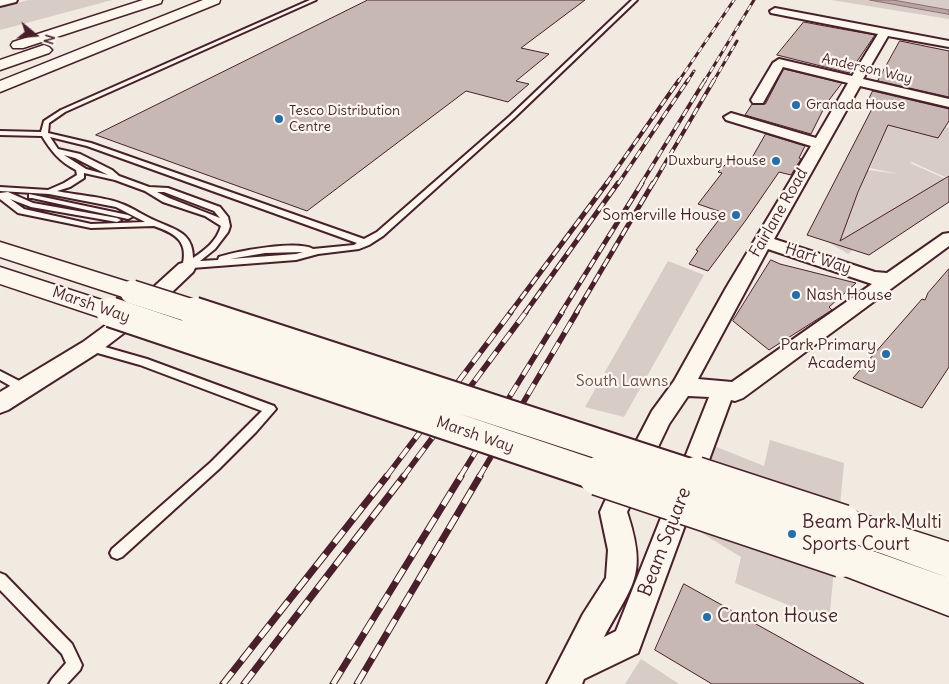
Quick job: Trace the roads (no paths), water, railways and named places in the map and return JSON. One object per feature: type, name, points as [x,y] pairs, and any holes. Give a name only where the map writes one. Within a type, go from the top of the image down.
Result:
[{"type":"main road","points":[[7,35],[131,0]]},
{"type":"main road","points":[[0,51],[156,0]]},
{"type":"main road","points":[[0,65],[187,0]]},
{"type":"main road","points":[[0,87],[214,0]]},
{"type":"main road","name":"Marsh Way","points":[[0,249],[132,292],[843,541],[949,597]]},
{"type":"main road","name":"Marsh Way","points":[[0,275],[108,311],[843,541],[949,560]]},
{"type":"street","points":[[0,4],[12,0]]},
{"type":"street","points":[[775,10],[949,44]]},
{"type":"street","name":"Fairlane Road","points":[[570,676],[592,629],[618,585],[624,559],[622,541],[613,512],[660,418],[679,392],[762,241],[885,31]]},
{"type":"street","name":"Anderson Way","points":[[758,100],[779,63],[949,103]]},
{"type":"street","points":[[732,117],[820,144]]},
{"type":"street","points":[[679,392],[725,389],[735,392],[949,238]]},
{"type":"street","name":"Hart Way","points":[[762,241],[873,278],[892,280]]},
{"type":"street","points":[[0,404],[91,346],[143,308],[188,266]]},
{"type":"street","name":"Beam Square","points":[[570,676],[627,642],[717,404],[725,389]]},
{"type":"lane","points":[[188,266],[218,241],[224,233],[226,226],[209,215],[156,196],[148,189],[116,178],[94,176],[66,162],[55,151],[44,134],[46,122],[63,111],[314,0]]},
{"type":"lane","points":[[188,266],[214,262],[296,257],[318,250],[356,247],[366,243],[380,234],[512,117],[635,0]]},
{"type":"lane","points":[[0,132],[44,134],[89,144],[366,243]]},
{"type":"lane","points":[[55,151],[77,156],[109,172],[116,178]]},
{"type":"lane","points":[[49,192],[75,180],[82,174],[80,169]]},
{"type":"lane","points":[[0,192],[49,192],[118,205],[173,231],[183,238],[190,249],[188,266]]},
{"type":"lane","points":[[0,192],[21,211],[91,226],[156,224]]},
{"type":"lane","points":[[0,192],[110,212],[156,224]]},
{"type":"lane","points":[[91,346],[143,362],[270,409],[252,430],[222,459],[117,553]]},
{"type":"lane","points":[[0,375],[25,389]]},
{"type":"lane","points":[[0,580],[67,649],[75,665],[57,684]]},
{"type":"railway","points":[[678,82],[734,0]]},
{"type":"railway","points":[[704,82],[754,0]]},
{"type":"railway","points":[[713,82],[737,41]]},
{"type":"railway","points":[[687,82],[694,71]]},
{"type":"railway","points":[[606,184],[679,80]]},
{"type":"railway","points":[[618,184],[688,80]]},
{"type":"railway","points":[[641,184],[705,80]]},
{"type":"railway","points":[[653,184],[714,80]]},
{"type":"railway","points":[[510,313],[607,183]]},
{"type":"railway","points":[[525,313],[618,183]]},
{"type":"railway","points":[[561,313],[642,183]]},
{"type":"railway","points":[[576,313],[653,183]]},
{"type":"railway","points":[[386,477],[511,312]]},
{"type":"railway","points":[[403,477],[526,312]]},
{"type":"railway","points":[[460,477],[562,312]]},
{"type":"railway","points":[[479,477],[577,312]]},
{"type":"railway","points":[[223,684],[387,476]]},
{"type":"railway","points":[[244,684],[404,476]]},
{"type":"railway","points":[[333,684],[461,476]]},
{"type":"railway","points":[[357,684],[480,476]]},
{"type":"place","name":"Granada House","points":[[796,105]]},
{"type":"place","name":"Tesco Distribution Centre","points":[[279,119]]},
{"type":"place","name":"Duxbury House","points":[[776,161]]},
{"type":"place","name":"Somerville House","points":[[736,215]]},
{"type":"place","name":"Nash House","points":[[796,295]]},
{"type":"place","name":"Park Primary Academy","points":[[886,354]]},
{"type":"place","name":"Beam Park Multi Sports Court","points":[[792,534]]},
{"type":"place","name":"Canton House","points":[[707,617]]},
{"type":"park label","name":"South Lawns","points":[[622,381]]}]
